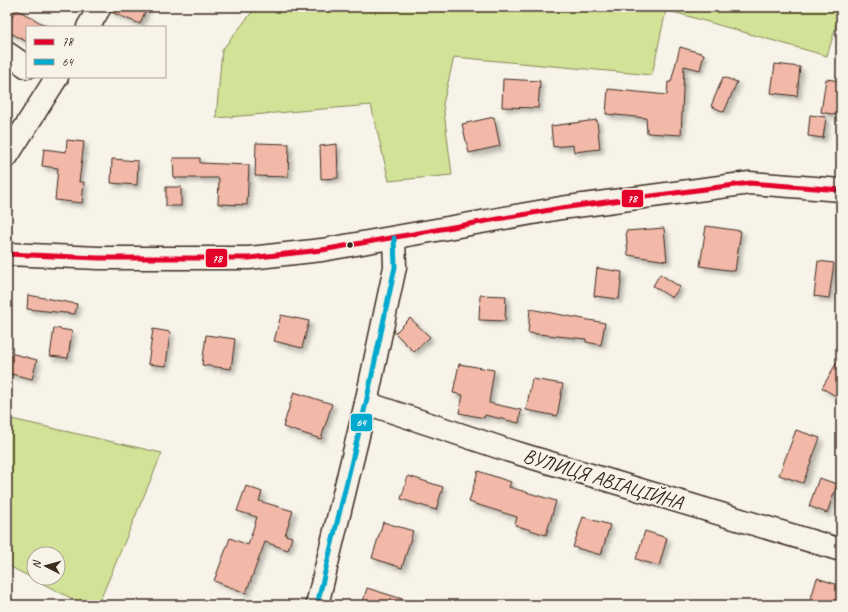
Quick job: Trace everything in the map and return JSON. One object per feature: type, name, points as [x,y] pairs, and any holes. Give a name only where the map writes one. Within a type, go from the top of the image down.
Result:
[{"type":"street","points":[[89,26],[100,7]]},
{"type":"street","points":[[7,53],[26,66]]},
{"type":"street","points":[[7,156],[48,81]]},
{"type":"street","points":[[7,254],[99,258],[249,258],[322,250],[560,208],[750,183],[841,190]]},
{"type":"street","points":[[317,605],[366,403],[395,267],[394,238]]},
{"type":"street","name":"ВУЛИЦЯ АВІАЦІЙНА","points":[[366,403],[507,450],[841,550]]},
{"type":"green space","points":[[256,7],[841,7],[841,10],[827,56],[666,10],[652,75],[454,57],[443,104],[452,175],[389,181],[371,105],[216,118],[222,50]]},
{"type":"green space","points":[[7,418],[162,453],[98,605],[84,605],[47,586],[66,586],[66,546],[26,546],[26,575],[7,565]]},
{"type":"building","points":[[112,7],[147,7],[140,24],[111,12]]},
{"type":"building","points":[[16,9],[46,26],[26,26],[26,41],[7,31],[7,26]]},
{"type":"building","points":[[680,47],[704,54],[700,70],[684,66],[681,135],[647,133],[646,118],[606,114],[608,89],[667,95],[668,82],[671,82]]},
{"type":"building","points":[[775,64],[800,67],[797,96],[771,93]]},
{"type":"building","points":[[723,77],[737,82],[724,112],[711,106]]},
{"type":"building","points":[[503,79],[540,81],[538,108],[502,107]]},
{"type":"building","points":[[826,79],[841,81],[841,105],[839,105],[837,115],[821,112]]},
{"type":"building","points":[[810,115],[826,117],[823,138],[808,136]]},
{"type":"building","points":[[494,117],[500,146],[469,153],[462,124]]},
{"type":"building","points":[[597,120],[600,149],[574,152],[573,145],[553,147],[551,126]]},
{"type":"building","points":[[67,140],[84,142],[79,182],[84,182],[82,203],[55,200],[58,168],[42,166],[44,149],[66,152]]},
{"type":"building","points":[[256,143],[289,144],[288,177],[255,176]]},
{"type":"building","points":[[337,144],[338,178],[321,179],[320,146]]},
{"type":"building","points":[[173,158],[200,158],[200,163],[249,165],[247,205],[218,204],[219,178],[174,178]]},
{"type":"building","points":[[112,159],[138,161],[137,185],[111,183]]},
{"type":"building","points":[[166,187],[181,187],[181,206],[166,206]]},
{"type":"building","points":[[706,226],[741,231],[735,271],[700,266]]},
{"type":"building","points":[[664,228],[667,261],[628,255],[626,231]]},
{"type":"building","points":[[818,261],[834,263],[829,298],[814,296]]},
{"type":"building","points":[[597,268],[622,272],[619,299],[594,296]]},
{"type":"building","points":[[660,274],[680,287],[672,298],[653,286]]},
{"type":"building","points":[[28,295],[77,304],[75,314],[27,309]]},
{"type":"building","points":[[480,295],[506,296],[505,321],[479,320]]},
{"type":"building","points":[[530,309],[605,323],[601,345],[586,342],[586,339],[528,333]]},
{"type":"building","points":[[281,315],[309,321],[302,348],[274,341]]},
{"type":"building","points":[[410,318],[430,337],[414,352],[395,333]]},
{"type":"building","points":[[54,328],[72,331],[68,358],[50,356]]},
{"type":"building","points":[[153,329],[170,332],[166,366],[148,364]]},
{"type":"building","points":[[206,335],[235,339],[231,369],[202,365]]},
{"type":"building","points":[[10,353],[37,360],[32,379],[7,373]]},
{"type":"building","points":[[841,355],[841,399],[822,388]]},
{"type":"building","points":[[459,364],[494,370],[489,403],[521,410],[519,423],[485,415],[484,418],[459,413],[463,395],[453,393]]},
{"type":"building","points":[[532,379],[563,384],[557,416],[526,410]]},
{"type":"building","points":[[294,392],[332,404],[321,439],[283,427]]},
{"type":"building","points":[[796,430],[820,438],[803,483],[779,475]]},
{"type":"building","points":[[478,471],[511,482],[509,487],[556,501],[546,535],[515,525],[517,517],[469,502]]},
{"type":"building","points":[[408,476],[443,487],[436,510],[401,499]]},
{"type":"building","points":[[819,478],[837,484],[827,513],[809,506]]},
{"type":"building","points":[[246,486],[262,492],[259,501],[293,511],[285,535],[292,537],[288,550],[265,542],[246,593],[214,581],[230,538],[248,545],[257,517],[237,511]]},
{"type":"building","points":[[583,517],[610,525],[601,555],[573,547]]},
{"type":"building","points":[[383,522],[413,531],[402,568],[372,558]]},
{"type":"building","points":[[645,531],[667,538],[659,566],[636,559]]},
{"type":"building","points":[[817,578],[841,586],[841,605],[809,605]]},
{"type":"building","points":[[367,588],[412,602],[411,605],[362,605]]},
{"type":"transit line","name":"78","points":[[7,254],[99,258],[249,258],[322,250],[561,208],[750,183],[841,190]]},
{"type":"transit line","name":"64","points":[[317,605],[366,403],[395,267],[394,238]]}]
